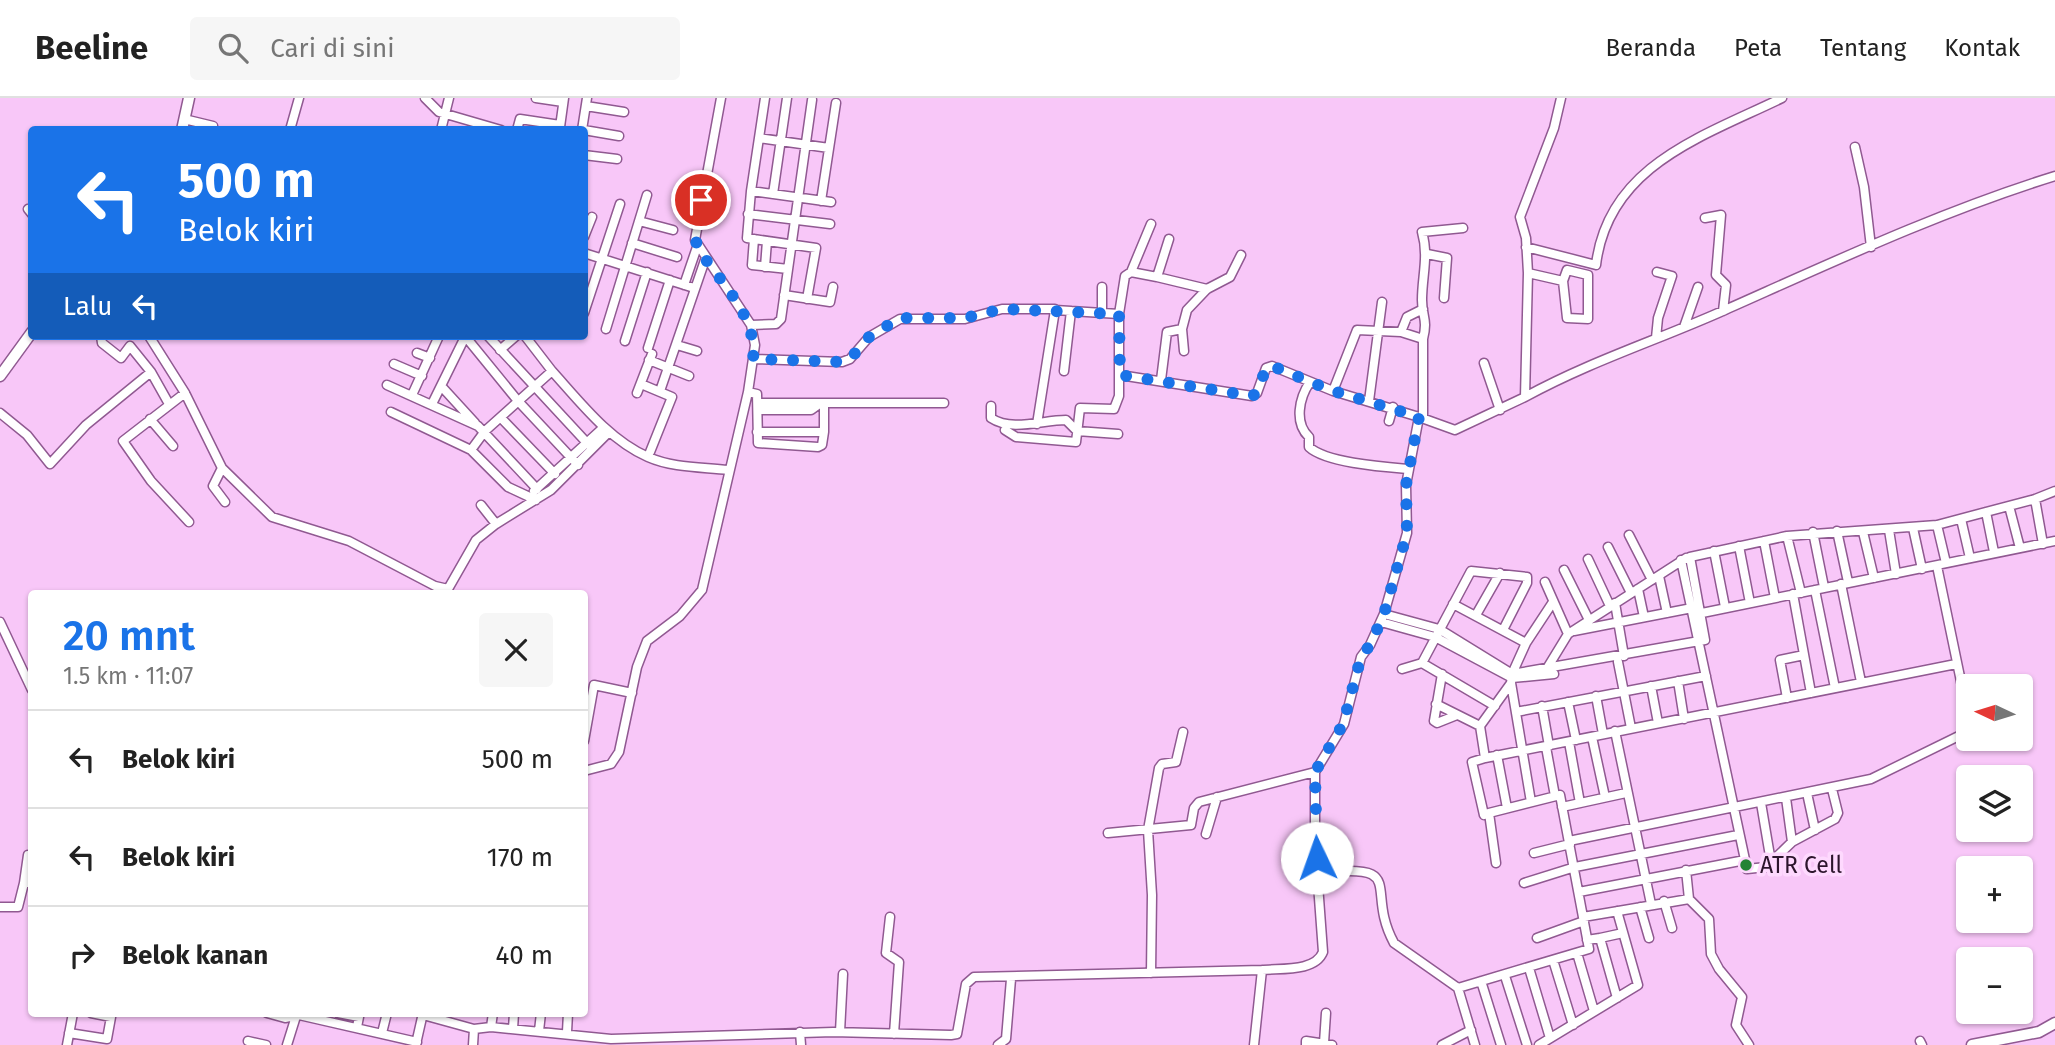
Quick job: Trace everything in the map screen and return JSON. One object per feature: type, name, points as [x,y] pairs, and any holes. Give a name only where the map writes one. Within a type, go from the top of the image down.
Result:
[{"type":"street","points":[[189,98],[183,124],[213,126]]},
{"type":"street","points":[[291,126],[299,98]]},
{"type":"street","points":[[425,98],[434,109],[488,126]]},
{"type":"street","points":[[442,126],[449,98]]},
{"type":"street","points":[[536,98],[564,100],[559,126]]},
{"type":"street","points":[[684,285],[697,247],[696,226],[721,98]]},
{"type":"street","points":[[765,98],[746,236],[816,248],[807,299]]},
{"type":"street","points":[[773,194],[786,98]]},
{"type":"street","points":[[1525,397],[1528,272],[1520,217],[1554,128],[1561,98]]},
{"type":"street","points":[[1526,247],[1596,265],[1606,222],[1648,169],[1677,148],[1782,98]]},
{"type":"street","points":[[751,326],[780,322],[813,100]]},
{"type":"street","points":[[584,126],[586,102],[624,112]]},
{"type":"street","points":[[821,201],[836,103]]},
{"type":"street","points":[[518,126],[520,119],[554,126]]},
{"type":"street","points":[[588,131],[619,136]]},
{"type":"street","points":[[759,138],[829,148]]},
{"type":"street","points":[[1855,147],[1864,187],[1871,247]]},
{"type":"street","points":[[588,155],[617,159]]},
{"type":"street","points":[[1120,375],[1252,396],[1257,393],[1269,366],[1333,391],[1393,407],[1455,430],[1500,410],[1576,369],[1723,311],[1955,211],[2055,176]]},
{"type":"street","points":[[751,191],[831,202]]},
{"type":"street","points":[[606,329],[647,195]]},
{"type":"street","points":[[588,301],[620,204]]},
{"type":"street","points":[[748,214],[830,224]]},
{"type":"street","points":[[1705,218],[1721,215],[1723,223],[1716,275],[1726,285],[1723,311]]},
{"type":"street","points":[[588,227],[592,217]]},
{"type":"street","points":[[639,220],[673,230]]},
{"type":"street","points":[[1005,430],[1016,437],[1076,442],[1080,408],[1110,411],[1117,405],[1121,284],[1131,272],[1150,224]]},
{"type":"street","points":[[956,1045],[969,981],[974,977],[1011,979],[1262,970],[1308,966],[1321,957],[1315,772],[1343,724],[1361,657],[1383,618],[1407,533],[1409,516],[1405,500],[1421,417],[1423,339],[1427,321],[1423,309],[1427,254],[1422,232],[1463,228]]},
{"type":"street","points":[[754,239],[752,265],[788,269]]},
{"type":"street","points":[[1157,277],[1169,240]]},
{"type":"street","points":[[765,267],[767,241]]},
{"type":"street","points":[[632,243],[677,257]]},
{"type":"street","points":[[588,770],[611,764],[620,752],[632,692],[647,641],[680,616],[702,590],[748,392],[755,345],[751,326],[697,247]]},
{"type":"street","points":[[588,254],[694,288]]},
{"type":"street","points":[[1427,254],[1447,258],[1444,298]]},
{"type":"street","points":[[1184,351],[1182,329],[1186,310],[1207,289],[1230,277],[1241,255]]},
{"type":"street","points":[[660,391],[705,260]]},
{"type":"street","points":[[1567,270],[1588,275],[1588,318],[1567,318],[1563,281],[1567,270]]},
{"type":"street","points":[[625,341],[647,272]]},
{"type":"street","points":[[1131,272],[1207,289]]},
{"type":"street","points":[[1528,272],[1563,281]]},
{"type":"street","points":[[1656,338],[1658,320],[1672,276],[1657,272]]},
{"type":"street","points":[[637,393],[670,280]]},
{"type":"street","points":[[784,295],[830,302],[833,287]]},
{"type":"street","points":[[1102,287],[1102,312]]},
{"type":"street","points":[[1684,327],[1698,287]]},
{"type":"street","points":[[1369,401],[1382,302]]},
{"type":"street","points":[[753,359],[842,362],[850,359],[869,337],[900,318],[965,318],[1002,309],[1055,309],[1119,314]]},
{"type":"street","points":[[1037,424],[1055,309]]},
{"type":"street","points":[[1401,332],[1407,317],[1423,309]]},
{"type":"street","points":[[1065,371],[1071,311]]},
{"type":"street","points":[[1161,380],[1167,332],[1182,329]]},
{"type":"street","points":[[1333,391],[1357,330],[1401,332],[1423,339]]},
{"type":"street","points":[[0,376],[28,338]]},
{"type":"street","points":[[100,340],[121,358],[130,346],[151,372],[169,404]]},
{"type":"street","points":[[152,340],[185,393],[222,468],[275,519],[300,523],[349,541],[435,586],[448,589],[476,540],[532,498],[607,430]]},
{"type":"street","points":[[412,395],[437,340]]},
{"type":"street","points":[[432,404],[464,340]]},
{"type":"street","points":[[467,340],[518,401],[575,461]]},
{"type":"street","points":[[491,340],[588,444]]},
{"type":"street","points":[[500,350],[511,340]]},
{"type":"street","points":[[528,340],[552,371],[607,430],[647,457],[728,470]]},
{"type":"street","points":[[677,345],[697,351]]},
{"type":"street","points":[[416,353],[429,358]]},
{"type":"street","points":[[650,354],[669,368],[689,376]]},
{"type":"street","points":[[1484,363],[1500,410]]},
{"type":"street","points":[[394,364],[422,376]]},
{"type":"street","points":[[471,450],[481,429],[500,418],[552,371]]},
{"type":"street","points":[[0,413],[27,435],[50,464],[86,425],[151,372]]},
{"type":"street","points":[[1310,382],[1302,393],[1300,406],[1303,430],[1310,437],[1308,447],[1312,451],[1330,457],[1409,469]]},
{"type":"street","points":[[641,384],[672,398],[650,452]]},
{"type":"street","points":[[387,385],[481,429]]},
{"type":"street","points":[[442,387],[537,489]]},
{"type":"street","points":[[748,392],[755,392],[759,407],[758,443],[764,446],[822,445],[824,432],[821,405]]},
{"type":"street","points":[[185,393],[123,441],[151,481],[189,522]]},
{"type":"street","points":[[759,407],[944,403]]},
{"type":"street","points":[[991,406],[992,420],[1037,424],[1066,421],[1077,431],[1118,434]]},
{"type":"street","points":[[1388,421],[1393,407]]},
{"type":"street","points":[[391,412],[471,450],[508,487],[532,498]]},
{"type":"street","points":[[500,418],[555,474]]},
{"type":"street","points":[[150,419],[173,446]]},
{"type":"street","points":[[532,498],[537,489],[575,461],[588,444],[607,430]]},
{"type":"street","points":[[757,432],[824,432]]},
{"type":"street","points":[[222,468],[212,484],[225,502]]},
{"type":"street","points":[[1546,670],[1571,632],[1686,559],[1813,532],[1889,530],[1937,525],[2035,499],[2055,491]]},
{"type":"street","points":[[2035,499],[2043,544]]},
{"type":"street","points":[[481,505],[496,524]]},
{"type":"street","points":[[2009,506],[2020,548]]},
{"type":"street","points":[[1986,512],[1994,552]]},
{"type":"street","points":[[1961,519],[1970,558]]},
{"type":"street","points":[[1937,525],[1958,674]]},
{"type":"street","points":[[1913,528],[1922,569]]},
{"type":"street","points":[[1889,530],[1896,574]]},
{"type":"street","points":[[1837,531],[1861,682]]},
{"type":"street","points":[[1863,531],[1874,578]]},
{"type":"street","points":[[1813,532],[1824,587]]},
{"type":"street","points":[[1629,535],[1655,578],[1667,613]]},
{"type":"street","points":[[1787,536],[1811,692]]},
{"type":"street","points":[[1764,541],[1775,598]]},
{"type":"street","points":[[1702,613],[2055,541]]},
{"type":"street","points":[[1739,546],[1750,603]]},
{"type":"street","points":[[1608,547],[1634,591],[1644,617]]},
{"type":"street","points":[[1714,551],[1726,607]]},
{"type":"street","points":[[1588,559],[1620,623],[1624,690],[1631,728]]},
{"type":"street","points":[[1383,618],[1437,633],[1512,678],[1533,678],[1699,644],[1706,638],[1702,613],[1686,559]]},
{"type":"street","points":[[1686,559],[1699,644],[1738,835],[1748,869],[1766,867],[1792,842],[1837,817],[1832,789]]},
{"type":"street","points":[[1564,570],[1588,620]]},
{"type":"street","points":[[1422,663],[1471,571],[1527,577],[1503,630]]},
{"type":"street","points":[[1476,615],[1500,573]]},
{"type":"street","points":[[1545,582],[1553,602],[1571,632]]},
{"type":"street","points":[[1815,590],[1835,688]]},
{"type":"street","points":[[1485,758],[1480,726],[1512,678],[1526,643],[1553,602]]},
{"type":"street","points":[[1453,604],[1526,643]]},
{"type":"street","points":[[1571,632],[1692,608]]},
{"type":"street","points":[[0,622],[28,682]]},
{"type":"street","points":[[1787,698],[1780,660],[1804,655]]},
{"type":"street","points":[[1512,678],[1621,659]]},
{"type":"street","points":[[1402,669],[1422,663],[1495,706]]},
{"type":"street","points":[[1458,988],[1589,949],[1560,795],[1484,814],[1472,762],[1956,664]]},
{"type":"street","points":[[1442,674],[1435,723],[1457,715]]},
{"type":"street","points":[[1516,712],[1706,676]]},
{"type":"street","points":[[1512,678],[1531,802]]},
{"type":"street","points":[[1678,681],[1684,719]]},
{"type":"street","points":[[588,685],[632,692]]},
{"type":"street","points":[[588,714],[594,685]]},
{"type":"street","points":[[1651,686],[1658,723]]},
{"type":"street","points":[[1596,696],[1603,734]]},
{"type":"street","points":[[1568,702],[1580,803]]},
{"type":"street","points":[[1436,704],[1480,726]]},
{"type":"street","points":[[1542,706],[1555,796]]},
{"type":"street","points":[[1615,731],[1651,904]]},
{"type":"street","points":[[1151,973],[1152,895],[1148,830],[1159,768],[1162,764],[1176,762],[1183,732]]},
{"type":"street","points":[[1592,737],[1605,797]]},
{"type":"street","points":[[1534,853],[1569,840],[1635,825],[1761,803],[1871,779],[1956,737]]},
{"type":"street","points":[[1497,755],[1507,808]]},
{"type":"street","points":[[1108,833],[1191,825],[1196,804],[1315,772]]},
{"type":"street","points":[[1562,807],[1626,793]]},
{"type":"street","points":[[1808,793],[1815,830]]},
{"type":"street","points":[[1206,834],[1217,797]]},
{"type":"street","points":[[1786,798],[1792,842]]},
{"type":"street","points":[[1761,803],[1771,862]]},
{"type":"street","points":[[1489,813],[1496,863]]},
{"type":"street","points":[[1524,883],[1574,867],[1738,835]]},
{"type":"street","points":[[0,906],[18,907],[28,883],[28,855]]},
{"type":"street","points":[[1579,892],[1745,860]]},
{"type":"street","points":[[1318,873],[1357,869],[1368,870],[1377,878],[1394,943],[1458,988],[1475,1045]]},
{"type":"street","points":[[1686,870],[1689,898],[1709,919],[1712,954],[1719,969],[1742,997],[1736,1026],[1749,1045]]},
{"type":"street","points":[[1537,938],[1583,919],[1689,898]]},
{"type":"street","points":[[1664,901],[1672,928]]},
{"type":"street","points":[[1640,906],[1649,937]]},
{"type":"street","points":[[1539,1045],[1638,985],[1617,911]]},
{"type":"street","points":[[884,1045],[889,1033],[899,962],[886,953],[890,916]]},
{"type":"street","points":[[1587,940],[1623,933]]},
{"type":"street","points":[[1600,938],[1616,998]]},
{"type":"street","points":[[1577,953],[1594,1011]]},
{"type":"street","points":[[1553,960],[1573,1025]]},
{"type":"street","points":[[1529,968],[1550,1038]]},
{"type":"street","points":[[1254,1045],[1262,970]]},
{"type":"street","points":[[840,1032],[843,974]]},
{"type":"street","points":[[1505,975],[1527,1045]]},
{"type":"street","points":[[998,1045],[1006,1039],[1011,979]]},
{"type":"street","points":[[1481,981],[1501,1045]]},
{"type":"street","points":[[1306,1045],[1306,1041],[1328,1044],[1326,1013]]},
{"type":"street","points":[[67,1045],[72,1017]]},
{"type":"street","points":[[69,1033],[107,1039],[111,1017]]},
{"type":"street","points":[[287,1045],[297,1017]]},
{"type":"street","points":[[312,1017],[416,1043],[422,1017]]},
{"type":"street","points":[[357,1027],[359,1017]]},
{"type":"street","points":[[382,1033],[386,1017]]},
{"type":"street","points":[[433,1017],[474,1029],[491,1027],[567,1032],[611,1039],[749,1040],[800,1032],[957,1034]]},
{"type":"street","points":[[491,1027],[492,1017]]},
{"type":"street","points":[[513,1029],[514,1017]]},
{"type":"street","points":[[539,1031],[541,1017]]},
{"type":"street","points":[[567,1032],[568,1017]]},
{"type":"street","points":[[1972,1045],[2034,1034],[2055,1023]]},
{"type":"street","points":[[473,1045],[474,1029]]},
{"type":"street","points":[[1445,1044],[1471,1030]]},
{"type":"street","points":[[800,1032],[801,1045]]},
{"type":"street","points":[[905,1045],[906,1035]]},
{"type":"street","points":[[248,1041],[266,1045]]},
{"type":"place","name":"ATR Cell","points":[[1746,865]]},
{"type":"route","points":[[701,200],[695,234],[697,247],[751,326],[755,345],[753,359],[842,362],[850,359],[869,337],[900,318],[965,318],[1002,309],[1102,312],[1119,314],[1120,375],[1252,396],[1257,393],[1266,368],[1272,366],[1333,391],[1419,417],[1406,485],[1405,500],[1409,516],[1407,533],[1384,614],[1370,645],[1361,657],[1343,724],[1315,772],[1317,858]]}]
